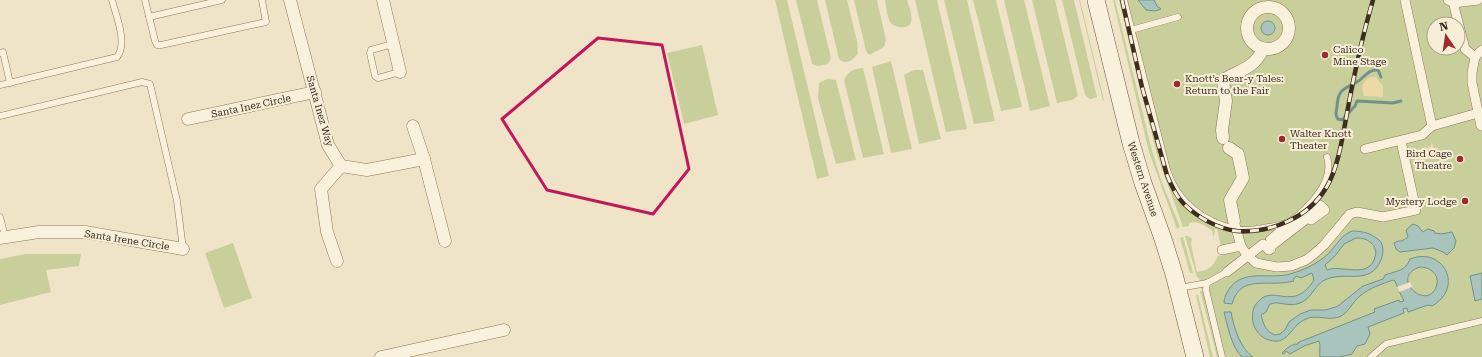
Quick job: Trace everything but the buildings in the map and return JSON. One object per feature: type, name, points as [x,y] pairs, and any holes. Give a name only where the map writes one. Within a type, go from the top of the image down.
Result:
[{"type":"main road","name":"Western Avenue","points":[[1096,0],[1133,150],[1178,288],[1195,357]]},
{"type":"street","name":"Santa Inez Way","points":[[290,0],[328,145],[341,166]]},
{"type":"street","points":[[383,0],[400,72]]},
{"type":"street","points":[[1475,57],[1465,49],[1455,10],[1451,1],[1478,0]]},
{"type":"street","points":[[1408,1],[1432,126]]},
{"type":"street","points":[[1263,49],[1256,61],[1238,73],[1223,80],[1226,101],[1222,130],[1226,143],[1238,154],[1243,178],[1230,200],[1241,246],[1247,255],[1256,263],[1277,267],[1291,266],[1306,260],[1324,245],[1350,214],[1357,212],[1383,217],[1416,210],[1401,141]]},
{"type":"street","points":[[1482,50],[1475,57],[1472,73],[1472,84],[1482,128]]},
{"type":"street","name":"Santa Inez Circle","points":[[188,119],[315,92]]},
{"type":"street","points":[[1365,149],[1422,135],[1432,126],[1478,114]]},
{"type":"street","points":[[413,126],[424,159],[445,241]]},
{"type":"street","points":[[337,261],[327,232],[321,189],[341,166],[367,170],[424,159]]},
{"type":"street","points":[[1320,205],[1325,210],[1311,220],[1309,217],[1270,247],[1271,249],[1269,250],[1266,247],[1320,205]]},
{"type":"street","name":"Santa Irene Circle","points":[[3,238],[39,232],[85,232],[183,249]]},
{"type":"street","points":[[1227,272],[1263,244]]},
{"type":"street","points":[[1222,250],[1241,246]]},
{"type":"street","points":[[384,357],[504,330]]},
{"type":"lane","points":[[0,85],[117,57],[122,48],[122,41],[112,0]]},
{"type":"lane","points":[[145,0],[155,41],[157,45],[161,46],[266,22],[262,0]]},
{"type":"lane","points":[[150,18],[222,0]]},
{"type":"lane","points":[[1124,0],[1170,180],[1184,203],[1219,224],[1235,225],[1256,230],[1278,226],[1294,218]]},
{"type":"lane","points":[[1131,30],[1178,17]]},
{"type":"lane","points":[[393,44],[372,50],[370,52],[375,76],[378,78],[400,72]]},
{"type":"lane","points":[[0,53],[3,52],[10,83]]},
{"type":"lane","points":[[0,116],[142,82],[150,84],[177,201],[183,249]]},
{"type":"lane","points":[[1263,244],[1314,200],[1327,181],[1327,157]]},
{"type":"lane","points":[[0,217],[3,238]]},
{"type":"lane","points":[[1178,288],[1206,283],[1227,272]]},
{"type":"lane","points":[[1206,283],[1206,290],[1222,357]]},
{"type":"lane","points":[[1371,357],[1386,344],[1482,321]]},
{"type":"highlighted area","points":[[598,38],[662,45],[689,169],[653,214],[547,190],[502,119]]},
{"type":"green space","points":[[775,0],[787,0],[829,176],[817,179]]},
{"type":"green space","points":[[796,0],[817,0],[831,58],[828,64],[818,66],[812,64]]},
{"type":"green space","points":[[825,0],[847,0],[857,41],[858,53],[848,62],[839,59]]},
{"type":"green space","points":[[854,0],[877,0],[886,40],[884,47],[869,55],[866,51]]},
{"type":"green space","points":[[885,0],[907,0],[912,17],[910,25],[898,27],[890,22]]},
{"type":"green space","points":[[915,0],[937,0],[967,129],[946,132]]},
{"type":"green space","points":[[944,0],[967,0],[995,121],[974,124]]},
{"type":"green space","points":[[973,0],[996,0],[1022,107],[1001,111]]},
{"type":"green space","points":[[1004,0],[1024,0],[1050,106],[1030,111]]},
{"type":"green space","points":[[1032,0],[1055,0],[1078,96],[1072,100],[1057,103]]},
{"type":"green space","points":[[1062,0],[1074,0],[1097,97],[1090,99],[1085,95]]},
{"type":"green space","points":[[1079,0],[1104,100],[1103,101]]},
{"type":"green space","points":[[1113,0],[1115,0],[1151,147],[1161,180],[1180,227],[1177,229],[1149,152]]},
{"type":"green space","points":[[1119,0],[1482,0],[1482,357],[1217,357],[1200,291],[1202,291],[1199,278],[1197,277],[1185,236],[1192,239],[1191,244],[1197,272],[1210,267],[1218,256],[1223,255],[1217,229],[1215,229],[1213,236],[1212,230],[1198,223],[1192,222],[1189,223],[1189,226],[1183,227],[1157,155]]},
{"type":"green space","points":[[702,45],[718,115],[684,124],[667,53]]},
{"type":"green space","points":[[891,61],[912,149],[891,153],[872,67]]},
{"type":"green space","points":[[863,68],[884,154],[863,158],[844,80],[847,74]]},
{"type":"green space","points":[[914,70],[923,70],[941,139],[919,144],[904,75]]},
{"type":"green space","points":[[827,79],[836,80],[856,160],[836,164],[818,98],[819,83]]},
{"type":"green space","points":[[1183,237],[1193,273],[1190,273],[1180,238]]},
{"type":"green space","points":[[233,243],[252,298],[224,308],[205,253]]},
{"type":"green space","points":[[26,254],[81,254],[79,266],[46,270],[51,292],[0,305],[0,259]]},
{"type":"green space","points":[[1196,295],[1198,295],[1213,357],[1210,357]]},
{"type":"sand","points":[[1371,77],[1376,77],[1383,86],[1383,97],[1364,96],[1364,82]]},
{"type":"sand","points":[[1432,142],[1436,157],[1415,162],[1412,151],[1429,147]]},
{"type":"water","points":[[1138,0],[1154,0],[1157,6],[1161,9],[1155,11],[1146,10]]},
{"type":"water","points":[[1265,21],[1271,21],[1275,25],[1275,31],[1271,35],[1265,35],[1261,31],[1261,25]]},
{"type":"water","points":[[1413,224],[1418,226],[1423,232],[1428,229],[1434,231],[1436,234],[1452,232],[1456,241],[1454,248],[1447,255],[1433,248],[1400,252],[1396,249],[1394,243],[1402,241],[1408,237],[1406,230]]},
{"type":"water","points":[[1352,231],[1364,232],[1375,237],[1381,242],[1383,254],[1376,268],[1371,273],[1364,275],[1342,276],[1327,279],[1319,284],[1308,298],[1300,303],[1292,305],[1277,303],[1270,304],[1266,312],[1261,315],[1264,325],[1269,332],[1275,335],[1280,334],[1285,330],[1289,322],[1300,314],[1311,310],[1326,310],[1338,306],[1363,286],[1383,279],[1385,275],[1403,268],[1410,259],[1422,257],[1432,258],[1440,263],[1446,270],[1448,279],[1447,289],[1442,298],[1432,306],[1428,305],[1408,312],[1407,308],[1403,309],[1404,313],[1368,327],[1370,334],[1365,344],[1357,346],[1352,354],[1340,357],[1320,357],[1319,341],[1304,346],[1290,354],[1286,351],[1284,354],[1282,353],[1289,347],[1298,344],[1299,342],[1375,312],[1374,309],[1399,300],[1400,302],[1404,301],[1395,281],[1393,280],[1376,286],[1367,291],[1357,298],[1345,313],[1339,317],[1314,317],[1300,322],[1280,341],[1266,339],[1258,332],[1253,323],[1254,307],[1263,297],[1270,295],[1291,297],[1298,295],[1306,290],[1314,280],[1312,273],[1301,278],[1296,276],[1293,280],[1294,281],[1290,282],[1250,284],[1239,290],[1232,304],[1224,303],[1225,296],[1229,289],[1242,279],[1257,276],[1282,276],[1305,269],[1324,258],[1348,233]],"holes":[[[1356,238],[1366,240],[1374,246],[1376,253],[1372,264],[1361,270],[1327,270],[1325,265],[1335,256],[1344,244]],[[1420,267],[1433,271],[1437,280],[1437,284],[1433,292],[1427,296],[1420,295],[1409,285],[1408,279],[1411,272]]]},
{"type":"water","points":[[1482,273],[1482,299],[1475,301],[1470,276]]},
{"type":"water","points":[[1224,312],[1231,312],[1241,343],[1253,357],[1242,357],[1238,353],[1230,336]]},
{"type":"pier","points":[[1410,282],[1412,287],[1399,292],[1397,287]]},
{"type":"waterway","points":[[1381,77],[1378,70],[1372,71],[1342,91],[1340,93],[1336,113],[1338,119],[1342,120],[1355,106],[1357,101],[1393,103],[1401,101]]},
{"type":"railway","points":[[1122,0],[1142,87],[1167,175],[1172,186],[1181,201],[1189,209],[1208,222],[1223,228],[1237,231],[1263,229],[1288,222],[1309,208],[1326,188],[1334,171],[1340,152],[1358,56],[1373,0]]},
{"type":"place","name":"Calico Mine Stage","points":[[1325,55]]},
{"type":"place","name":"Knott’s Bear-y Tales: Return to the Fair","points":[[1177,84]]},
{"type":"place","name":"Walter Knott Theater","points":[[1282,139]]},
{"type":"place","name":"Bird Cage Theatre","points":[[1460,159]]},
{"type":"place","name":"Mystery Lodge","points":[[1465,201]]}]
